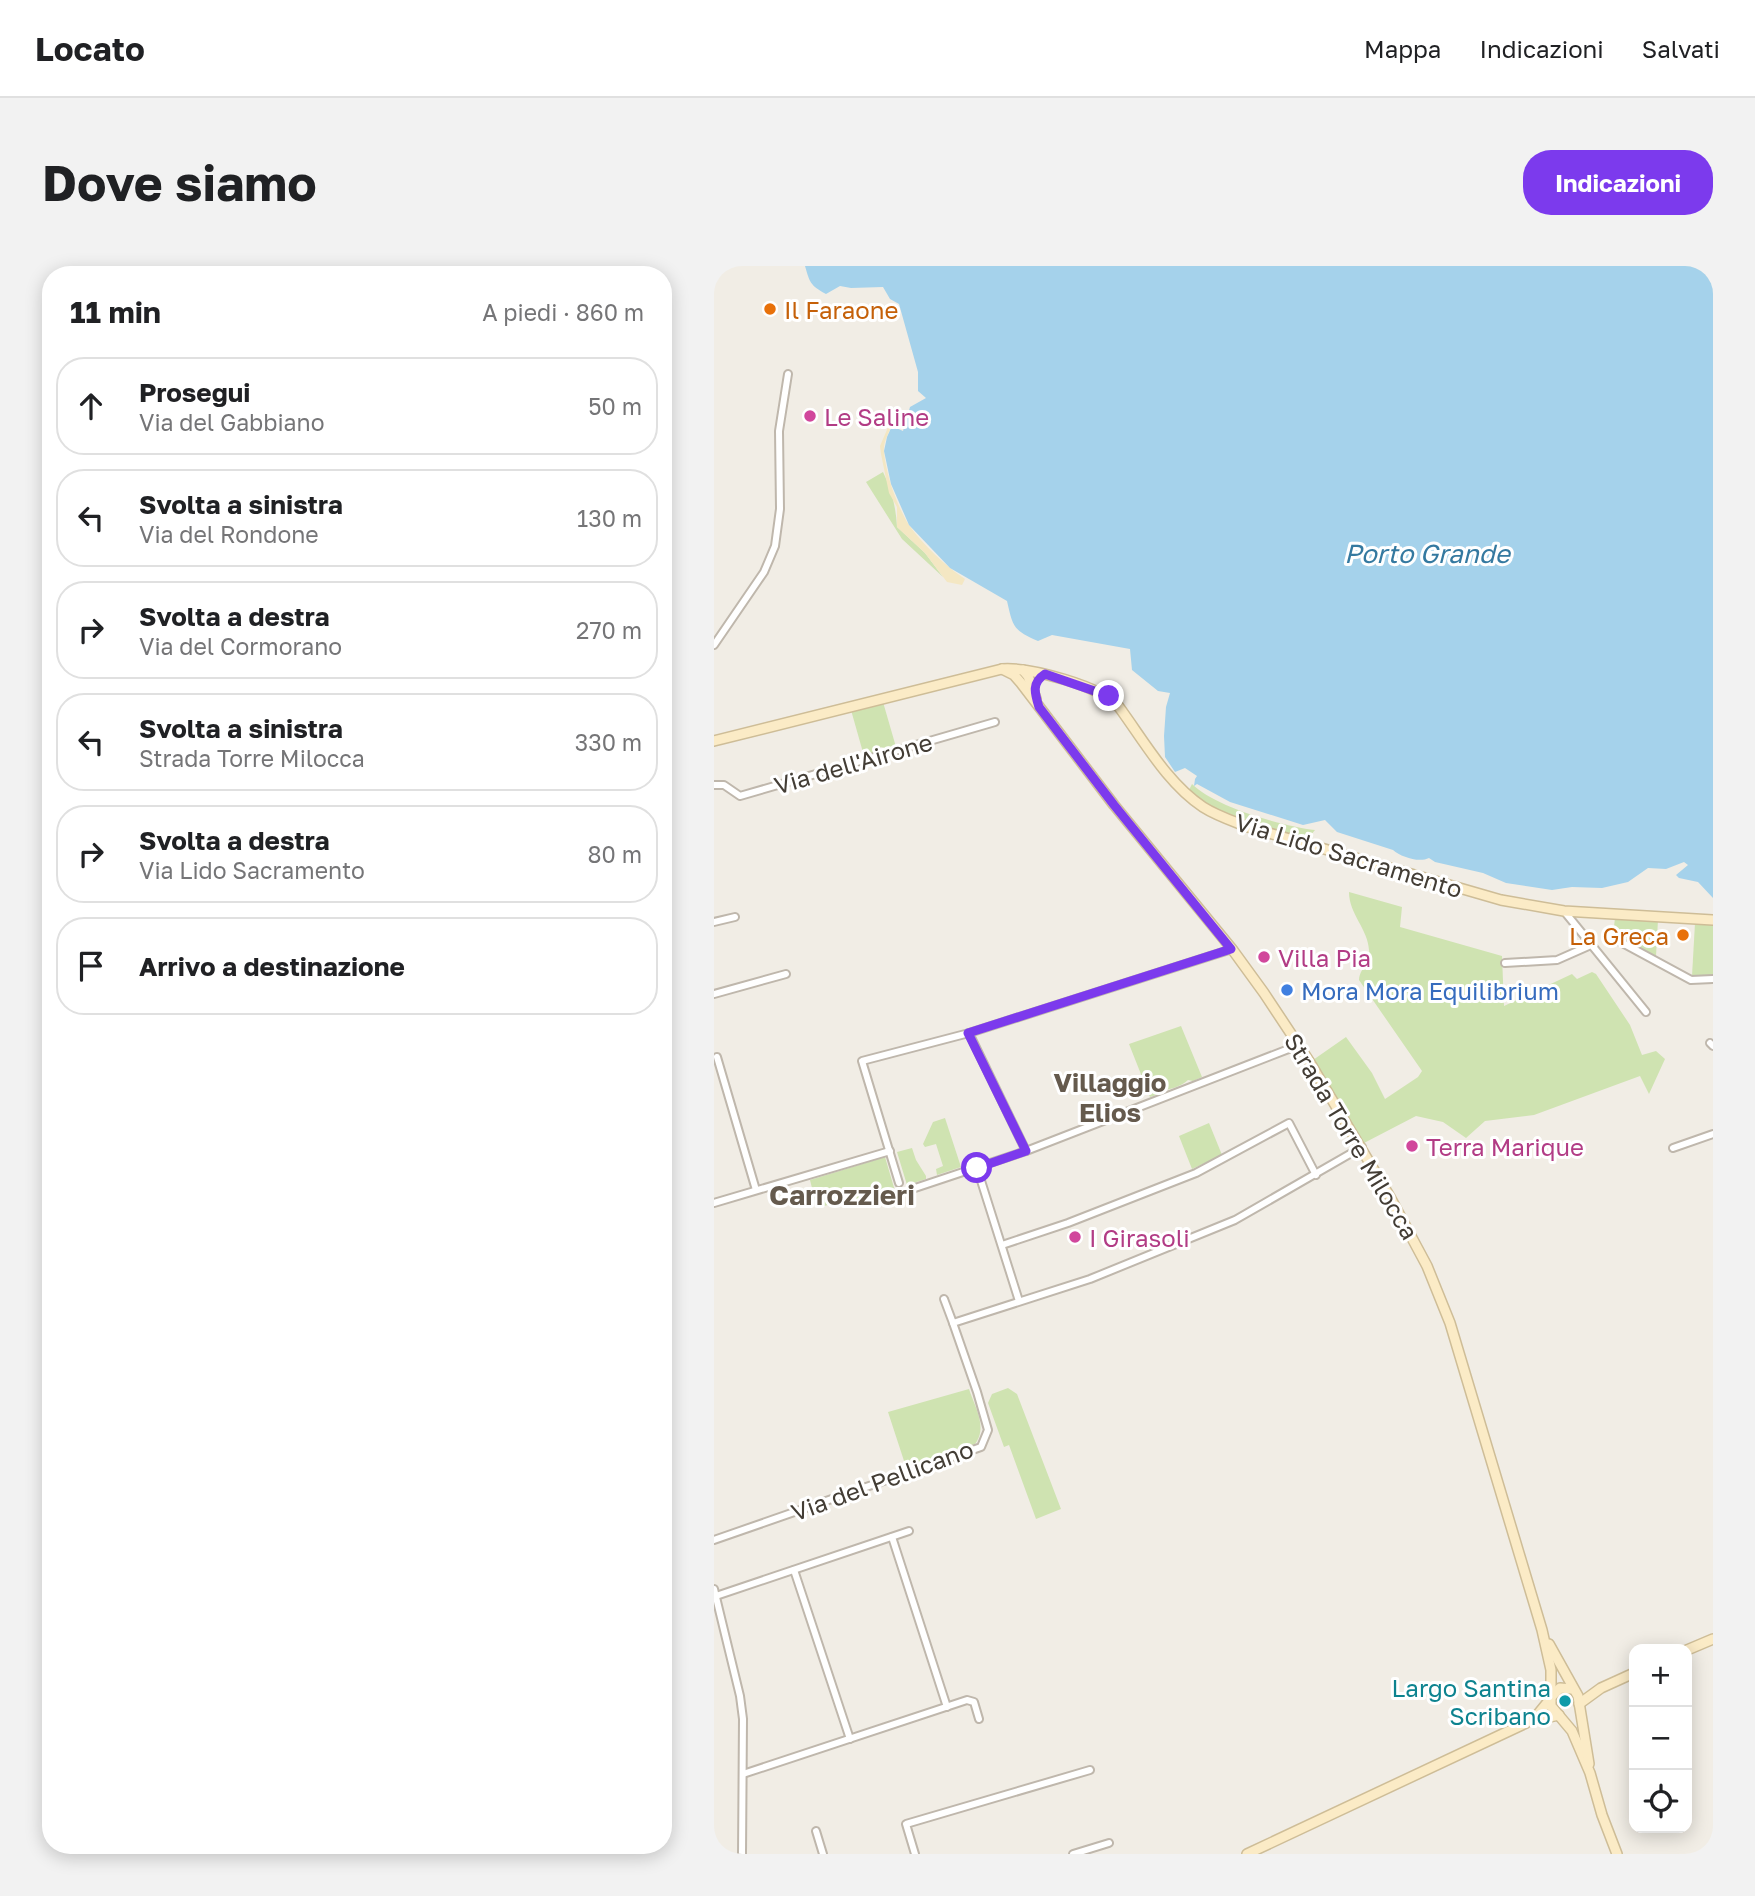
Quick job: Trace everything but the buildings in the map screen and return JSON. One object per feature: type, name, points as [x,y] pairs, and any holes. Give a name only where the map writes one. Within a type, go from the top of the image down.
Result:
[{"type":"street","points":[[714,645],[764,572],[775,546],[780,509],[779,431],[788,374]]},
{"type":"street","name":"Via Lido Sacramento","points":[[714,740],[1002,669],[1023,670],[1045,674],[1101,692],[1114,701],[1173,779],[1202,806],[1269,834],[1501,900],[1564,911],[1713,920]]},
{"type":"street","name":"Strada Torre Milocca","points":[[1002,669],[1014,675],[1021,683],[1231,949],[1299,1045],[1362,1147],[1427,1266],[1450,1324],[1542,1630]]},
{"type":"street","points":[[1021,683],[1023,670]]},
{"type":"street","points":[[1023,670],[1039,707]]},
{"type":"street","points":[[1034,693],[1037,680],[1045,674]]},
{"type":"street","name":"Via dell'Airone","points":[[714,785],[724,785],[740,796],[995,722]]},
{"type":"street","points":[[1564,911],[1646,1012]]},
{"type":"street","points":[[714,922],[735,916]]},
{"type":"street","points":[[1617,940],[1691,980],[1713,979]]},
{"type":"street","points":[[1504,963],[1557,960],[1591,945]]},
{"type":"street","points":[[899,1183],[862,1060],[968,1033],[1231,949]]},
{"type":"street","points":[[714,994],[786,974]]},
{"type":"street","points":[[968,1033],[1026,1151]]},
{"type":"street","points":[[915,1188],[1026,1151],[1299,1045]]},
{"type":"street","points":[[717,1057],[756,1190]]},
{"type":"street","points":[[1002,1245],[1068,1223],[1196,1173],[1289,1123],[1316,1175]]},
{"type":"street","points":[[1673,1148],[1713,1134]]},
{"type":"street","points":[[953,1323],[1090,1279],[1235,1220],[1362,1147]]},
{"type":"street","points":[[714,1203],[890,1151]]},
{"type":"street","points":[[977,1168],[1019,1301]]},
{"type":"street","name":"Via del Pellicano","points":[[714,1540],[981,1447],[988,1430],[944,1299]]},
{"type":"street","points":[[742,1854],[743,1719],[715,1593],[794,1570],[909,1531]]},
{"type":"street","points":[[892,1537],[947,1707]]},
{"type":"street","points":[[794,1570],[850,1739]]},
{"type":"street","points":[[1542,1630],[1578,1696],[1590,1773],[1617,1854]]},
{"type":"street","points":[[1542,1630],[1551,1670],[1551,1706],[1572,1731],[1590,1773]]},
{"type":"street","points":[[1692,1648],[1713,1639]]},
{"type":"street","points":[[1526,1723],[1572,1714],[1601,1688],[1629,1675]]},
{"type":"street","points":[[1247,1854],[1526,1723],[1538,1714],[1560,1688],[1601,1688]]},
{"type":"street","points":[[743,1774],[967,1700],[974,1702],[979,1719]]},
{"type":"street","points":[[915,1854],[906,1824],[1090,1770]]},
{"type":"street","points":[[816,1832],[823,1854]]},
{"type":"street","points":[[1073,1854],[1109,1843]]},
{"type":"green space","points":[[883,472],[893,499],[897,527],[925,553],[943,577],[902,539],[866,482]]},
{"type":"green space","points":[[883,702],[896,747],[885,750],[882,747],[877,749],[877,752],[864,756],[851,710]]},
{"type":"green space","points":[[1192,784],[1232,808],[1315,830],[1306,841],[1244,822],[1202,800],[1189,790]]},
{"type":"green space","points":[[1349,892],[1402,907],[1400,927],[1502,956],[1504,1006],[1572,974],[1577,979],[1592,972],[1596,974],[1630,1025],[1642,1055],[1656,1051],[1665,1059],[1649,1094],[1640,1076],[1534,1115],[1485,1121],[1466,1138],[1443,1122],[1416,1116],[1364,1143],[1313,1060],[1346,1037],[1372,1073],[1385,1099],[1418,1077],[1422,1071],[1359,980],[1369,950]]},
{"type":"green space","points":[[1615,918],[1658,920],[1656,956],[1613,935]]},
{"type":"green space","points":[[1695,923],[1713,924],[1713,977],[1692,976]]},
{"type":"green space","points":[[1181,1026],[1202,1077],[1188,1080],[1150,1097],[1129,1044]]},
{"type":"green space","points":[[945,1118],[961,1167],[937,1175],[936,1169],[943,1166],[936,1144],[925,1147],[923,1144],[933,1122]]},
{"type":"green space","points":[[1209,1123],[1222,1155],[1192,1169],[1179,1136]]},
{"type":"green space","points":[[912,1148],[926,1179],[907,1185],[897,1152]]},
{"type":"green space","points":[[885,1157],[895,1191],[847,1204],[845,1200],[817,1208],[810,1180]]},
{"type":"green space","points":[[1008,1388],[1017,1394],[1061,1509],[1036,1519],[1009,1445],[1004,1447],[988,1403],[992,1394]]},
{"type":"green space","points":[[969,1389],[980,1424],[979,1438],[975,1444],[906,1467],[888,1412]]},
{"type":"sand","points":[[889,425],[892,426],[884,445],[885,461],[900,509],[921,540],[965,579],[962,585],[947,582],[925,553],[897,527],[897,507],[889,493],[880,446]]},
{"type":"water","name":"Porto Grande","points":[[805,266],[1713,266],[1713,898],[1698,882],[1676,875],[1688,865],[1684,862],[1666,869],[1648,868],[1628,882],[1602,888],[1572,887],[1552,890],[1506,883],[1483,873],[1435,862],[1429,858],[1415,860],[1405,857],[1393,850],[1337,832],[1325,820],[1303,825],[1230,802],[1197,784],[1194,786],[1197,776],[1185,768],[1175,772],[1165,757],[1166,707],[1170,693],[1158,691],[1132,670],[1130,649],[1052,635],[1038,641],[1023,634],[1015,627],[1007,601],[950,568],[909,525],[891,484],[884,451],[892,426],[903,431],[910,407],[926,398],[918,391],[918,372],[899,304],[890,299],[883,287],[840,286],[826,294],[811,283]]},
{"type":"place","name":"Il Faraone","points":[[770,309]]},
{"type":"place","name":"Le Saline","points":[[810,416]]},
{"type":"place","name":"La Greca","points":[[1683,935]]},
{"type":"place","name":"Villa Pia","points":[[1264,957]]},
{"type":"place","name":"Mora Mora Equilibrium","points":[[1287,990]]},
{"type":"place","name":"Terra Marique","points":[[1412,1146]]},
{"type":"place","name":"I Girasoli","points":[[1075,1237]]},
{"type":"place","name":"Largo Santina Scribano","points":[[1565,1701]]},
{"type":"district","name":"Villaggio Elios","points":[[1110,1097]]},
{"type":"district","name":"Carrozzieri","points":[[842,1194]]},
{"type":"route","points":[[977,1168],[1026,1151],[968,1033],[1231,949],[1076,756],[1039,707],[1034,693],[1037,680],[1045,674],[1109,696]]}]
